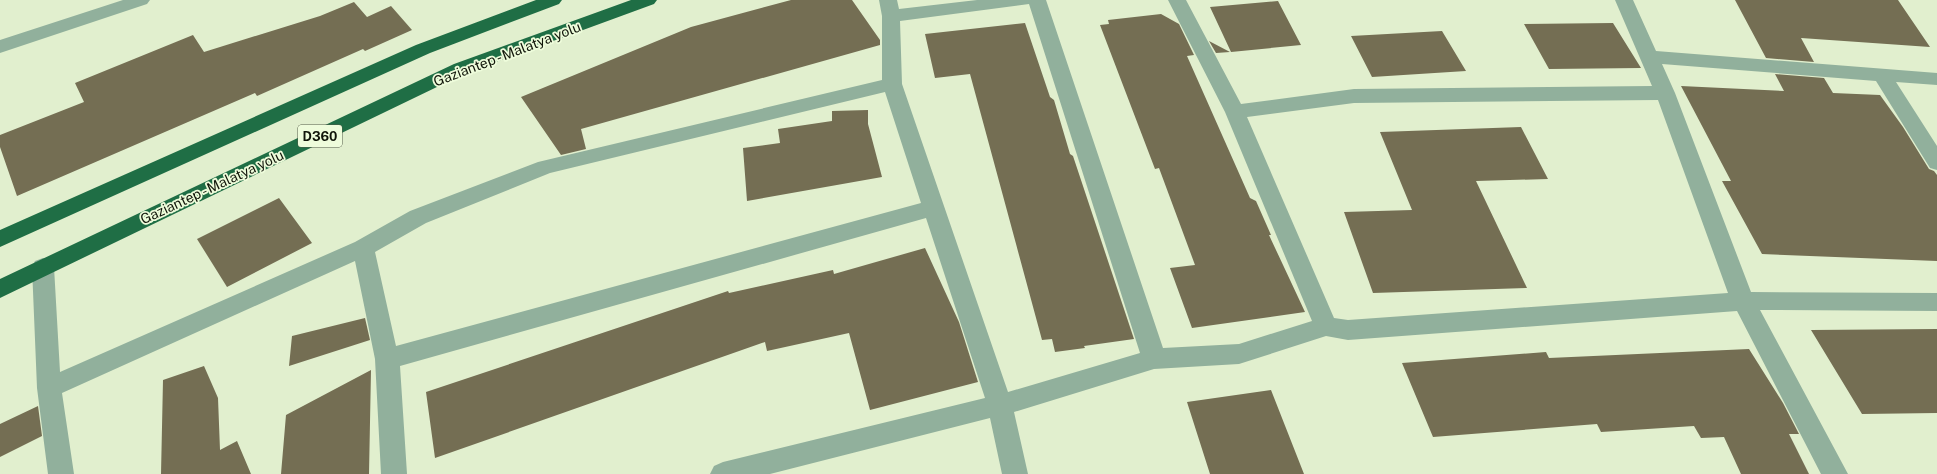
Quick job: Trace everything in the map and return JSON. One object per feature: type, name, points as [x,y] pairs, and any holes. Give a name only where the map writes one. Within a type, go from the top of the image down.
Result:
[{"type":"highway","name":"D360","points":[[0,239],[423,49],[553,0]]},
{"type":"highway","name":"Gaziantep - Malatya yolu","points":[[0,289],[43,267],[461,68],[648,0]]},
{"type":"street","points":[[0,47],[141,0]]},
{"type":"street","points":[[1015,474],[1000,405],[892,84],[889,8],[1024,0]]},
{"type":"street","points":[[1037,0],[1154,359]]},
{"type":"street","points":[[1177,0],[1235,112],[1326,326]]},
{"type":"street","points":[[1624,0],[1665,93],[1743,301],[1835,474]]},
{"type":"street","points":[[1649,57],[1937,79]]},
{"type":"street","points":[[1882,76],[1937,163]]},
{"type":"street","points":[[49,388],[362,248],[418,217],[545,167],[892,84]]},
{"type":"street","points":[[1235,112],[1354,96],[1665,93]]},
{"type":"street","points":[[387,359],[934,208]]},
{"type":"street","points":[[362,248],[387,359],[394,474]]},
{"type":"street","points":[[43,267],[49,388],[61,474]]},
{"type":"street","points":[[724,474],[1000,405],[1154,359],[1239,354],[1326,326],[1348,330],[1743,301],[1937,302]]},
{"type":"building","points":[[791,0],[852,0],[880,40],[880,45],[581,129],[586,149],[561,155],[521,97],[691,27]]},
{"type":"building","points":[[1735,0],[1898,0],[1930,47],[1801,38],[1814,62],[1766,58]]},
{"type":"building","points":[[1278,1],[1301,45],[1231,52],[1210,7]]},
{"type":"building","points":[[354,2],[367,17],[391,6],[412,30],[365,51],[363,49],[257,96],[255,93],[17,196],[0,147],[0,135],[84,102],[75,83],[193,35],[204,52],[320,16]]},
{"type":"building","points":[[1161,14],[1179,24],[1194,55],[1187,56],[1250,198],[1256,201],[1271,235],[1269,235],[1305,312],[1192,328],[1170,268],[1195,265],[1159,168],[1155,169],[1100,25],[1109,24],[1108,20]]},
{"type":"building","points":[[1025,23],[1050,97],[1054,100],[1070,154],[1073,156],[1134,339],[1084,346],[1085,348],[1055,352],[1052,339],[1042,340],[970,74],[935,78],[925,34]]},
{"type":"building","points":[[1613,23],[1641,68],[1549,69],[1524,24]]},
{"type":"building","points":[[1442,31],[1466,71],[1372,77],[1351,36]]},
{"type":"building","points":[[1209,41],[1230,52],[1216,53]]},
{"type":"building","points":[[1775,74],[1824,78],[1833,93],[1880,95],[1903,127],[1929,169],[1934,171],[1937,175],[1937,261],[1762,254],[1722,181],[1731,181],[1681,86],[1784,91]]},
{"type":"building","points":[[868,110],[868,124],[882,177],[747,201],[743,148],[780,143],[778,129],[832,121],[832,111]]},
{"type":"building","points":[[1521,127],[1548,179],[1476,181],[1527,288],[1373,293],[1344,212],[1412,210],[1380,132]]},
{"type":"building","points":[[279,198],[312,243],[227,287],[197,239]]},
{"type":"building","points":[[925,248],[959,322],[978,382],[870,410],[849,333],[767,351],[765,342],[435,458],[426,392],[728,291],[729,293],[833,270],[834,274]]},
{"type":"building","points":[[365,318],[370,340],[289,366],[292,336]]},
{"type":"building","points":[[1937,329],[1937,413],[1862,414],[1811,330]]},
{"type":"building","points":[[1749,349],[1783,403],[1799,434],[1789,434],[1809,474],[1741,474],[1724,437],[1701,438],[1694,426],[1601,432],[1597,424],[1433,437],[1402,363],[1546,352],[1549,358]]},
{"type":"building","points":[[204,366],[218,398],[220,450],[237,441],[251,474],[161,474],[163,380]]},
{"type":"building","points":[[371,370],[369,474],[281,474],[286,415]]},
{"type":"building","points":[[1271,390],[1304,474],[1210,474],[1187,402]]},
{"type":"building","points":[[38,406],[42,436],[0,457],[0,424]]}]
